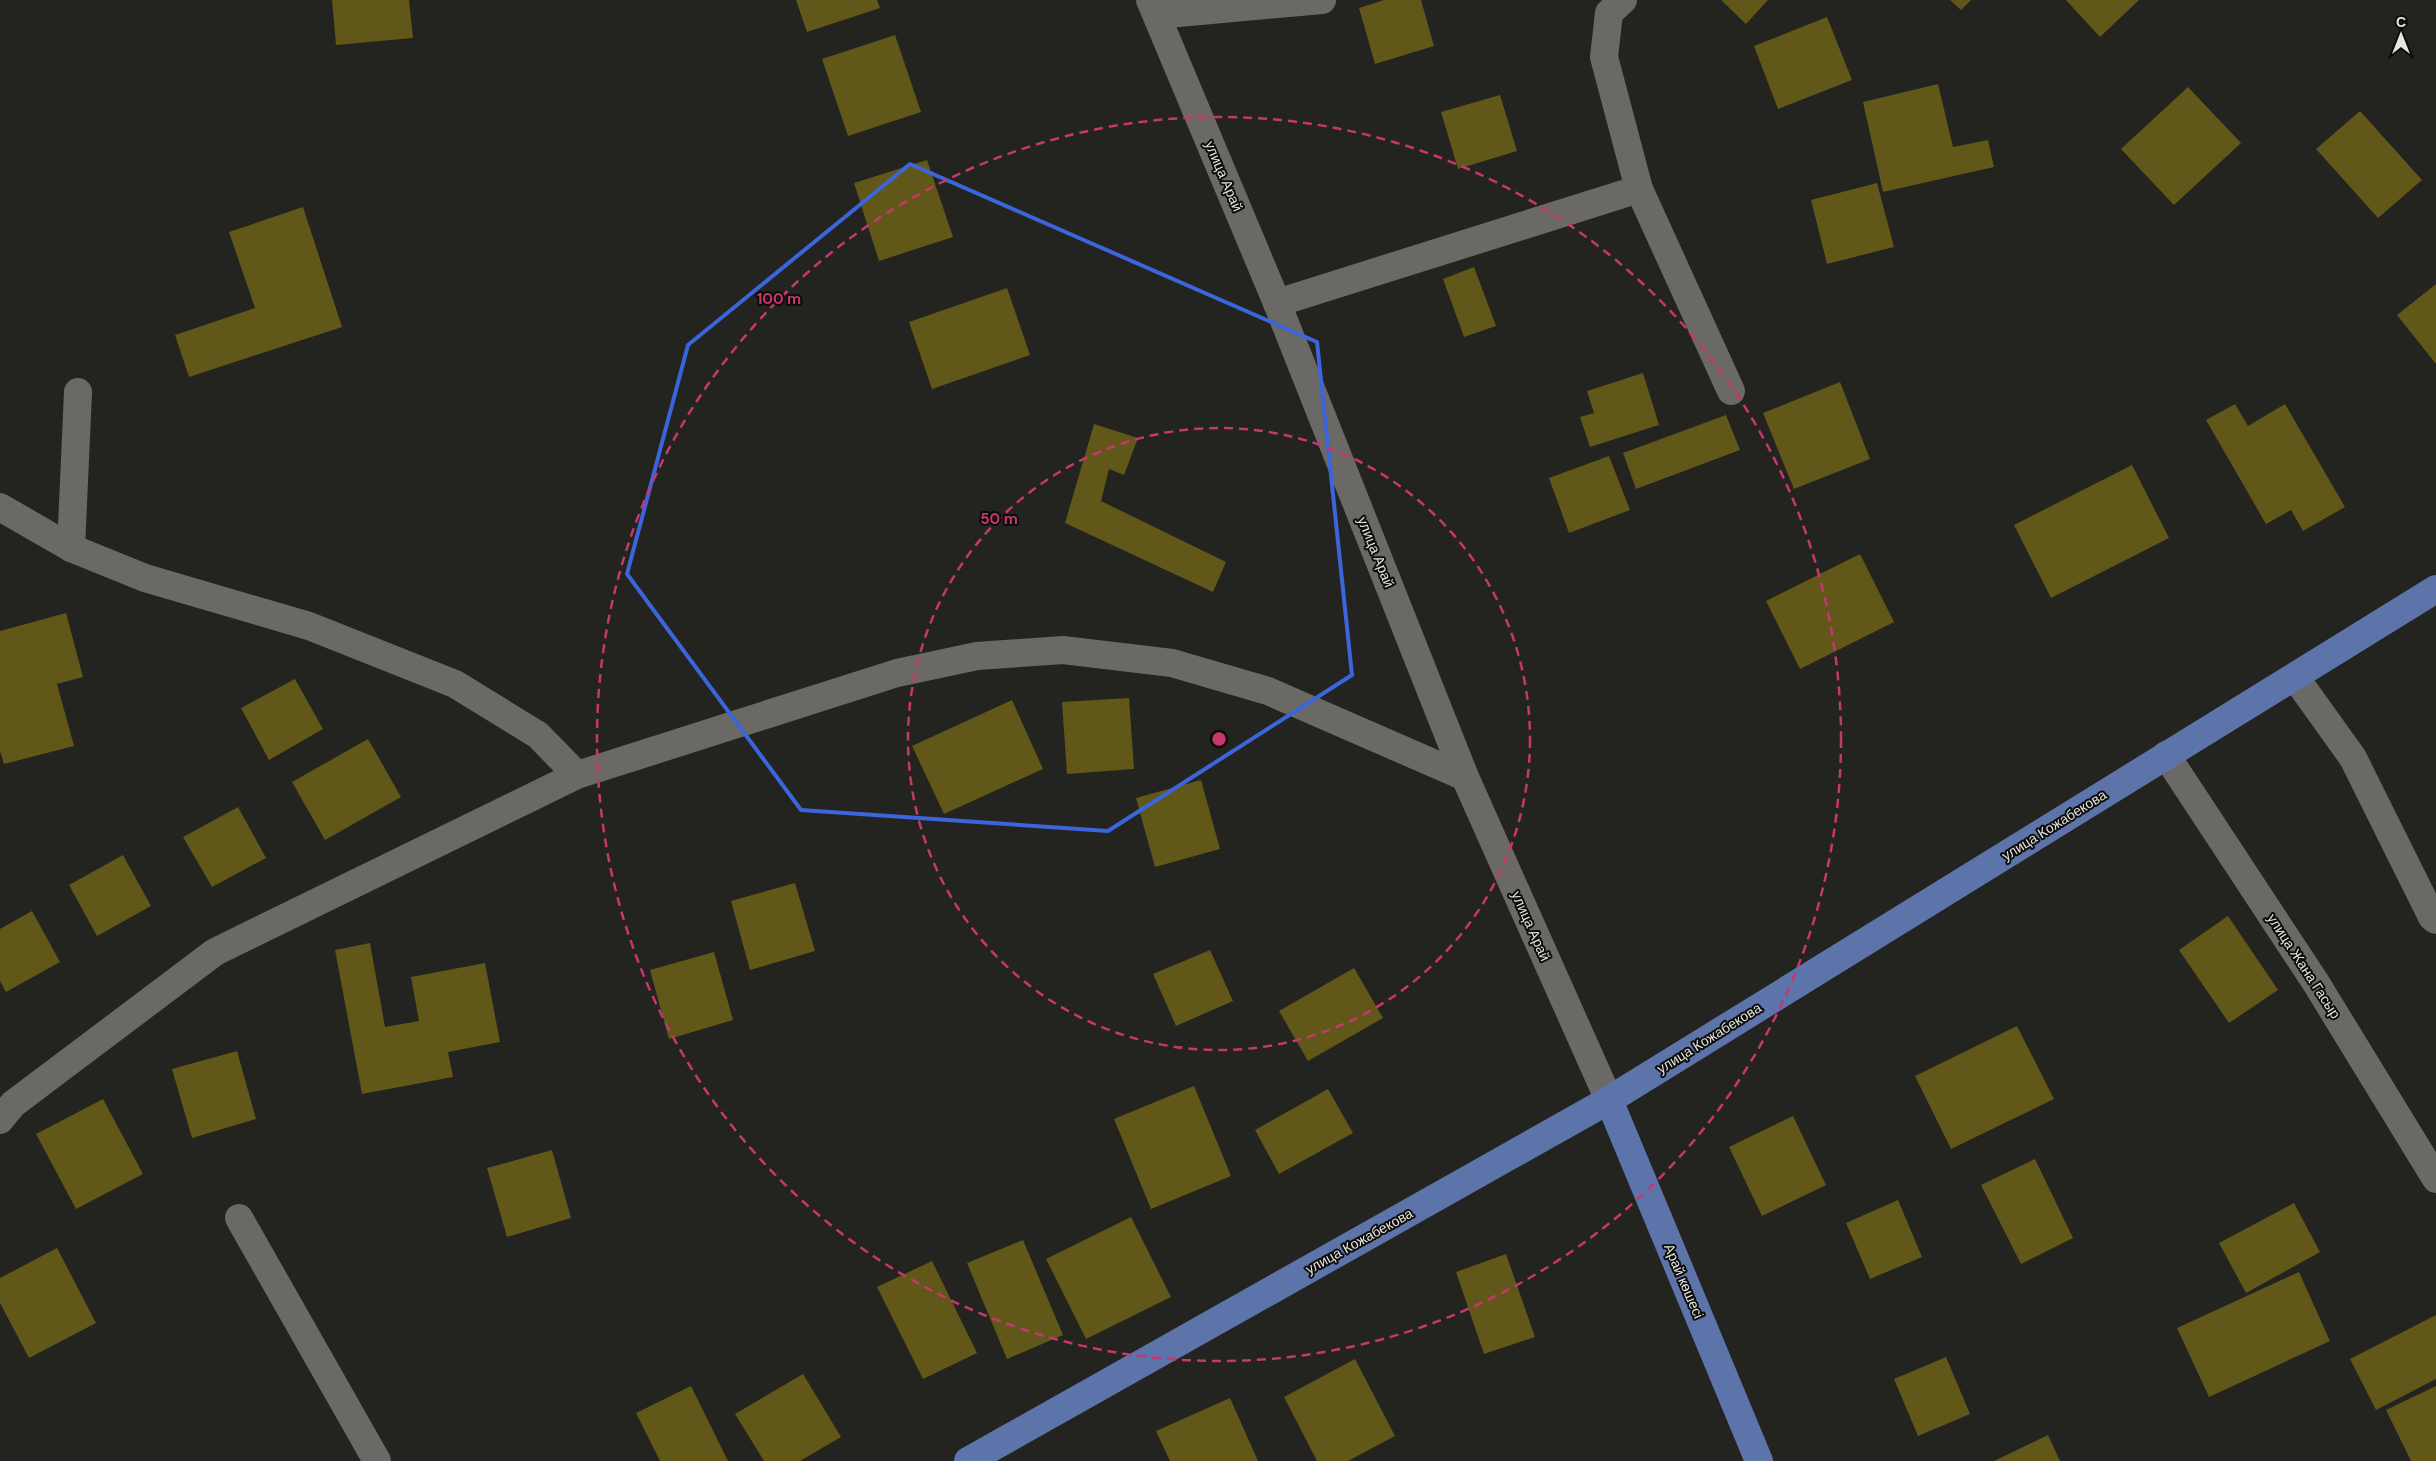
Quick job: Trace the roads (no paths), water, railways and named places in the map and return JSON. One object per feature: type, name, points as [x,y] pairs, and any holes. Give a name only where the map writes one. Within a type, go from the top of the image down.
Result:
[{"type":"main road","name":"улица Кожабекова","points":[[968,1461],[1609,1100],[2436,590]]},
{"type":"main road","name":"Арай көшесі","points":[[1609,1100],[1758,1461]]},
{"type":"street","points":[[1154,8],[1322,0]]},
{"type":"street","points":[[1623,0],[1609,13],[1604,57],[1639,189],[1732,391]]},
{"type":"street","name":"улица Арай","points":[[1154,8],[1277,303],[1465,777],[1609,1100]]},
{"type":"street","points":[[1277,303],[1639,189]]},
{"type":"street","points":[[71,548],[78,392]]},
{"type":"street","points":[[1,511],[71,548],[145,578],[309,626],[455,684],[538,735],[577,776]]},
{"type":"street","points":[[0,1120],[13,1104],[215,952],[577,776],[897,672],[977,656],[1063,650],[1172,663],[1268,691],[1465,777]]},
{"type":"street","points":[[2295,677],[2353,758],[2432,917],[2436,920]]},
{"type":"street","name":"улица Жана Гасыр","points":[[2166,756],[2316,983],[2436,1179]]},
{"type":"street","points":[[238,1218],[378,1461]]}]
